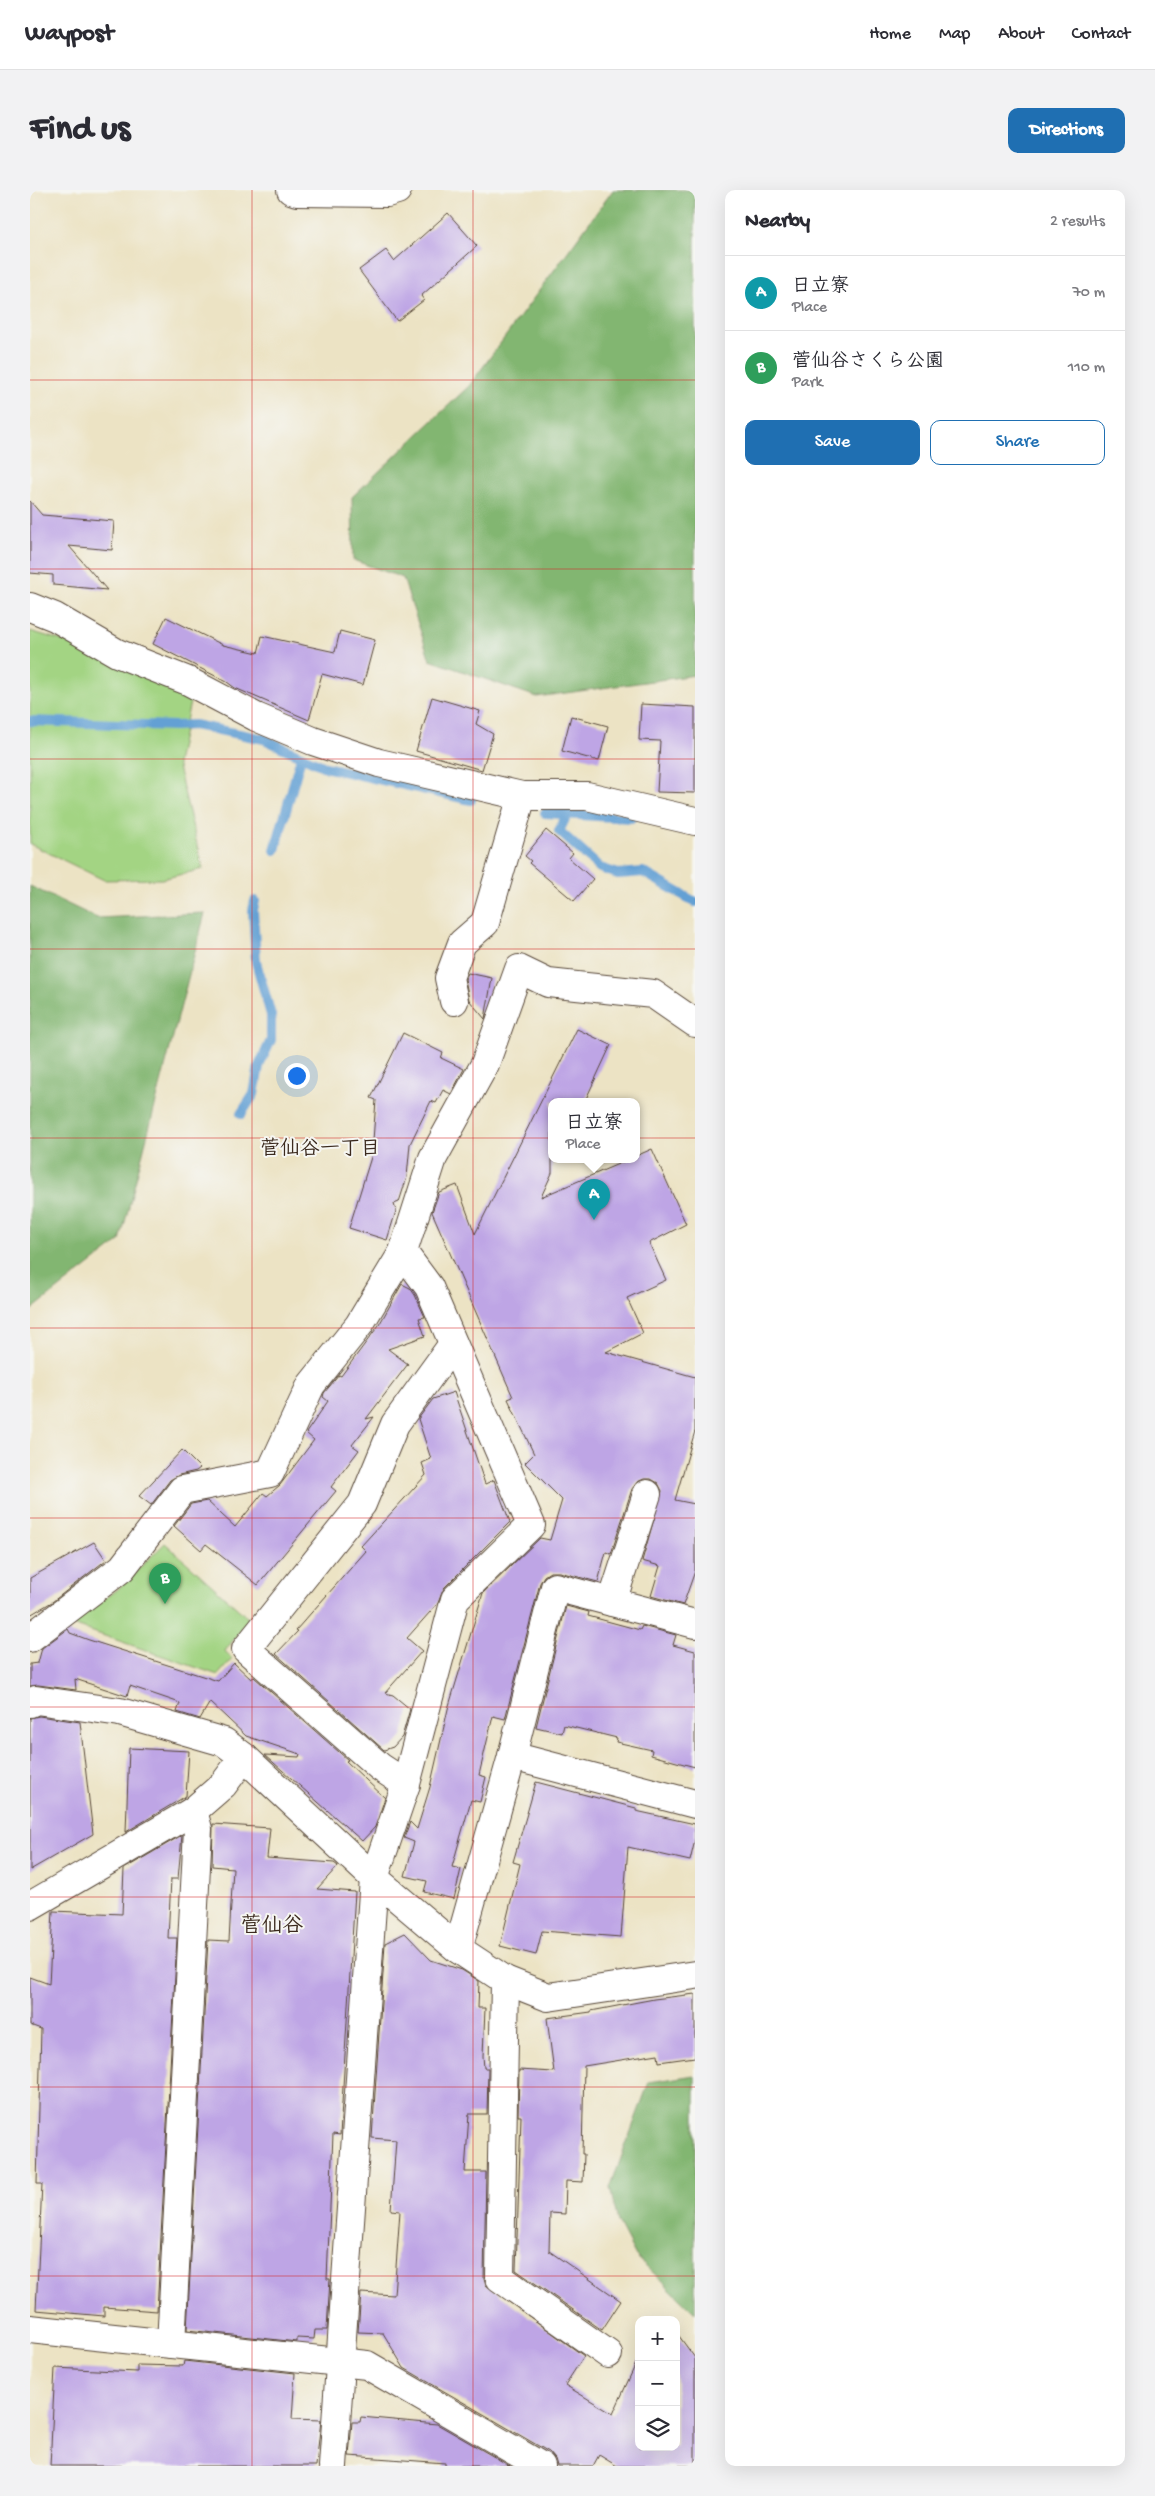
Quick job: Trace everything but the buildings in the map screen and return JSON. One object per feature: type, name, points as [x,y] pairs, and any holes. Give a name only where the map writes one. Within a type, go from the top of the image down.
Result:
[{"type":"street","points":[[291,190],[297,192],[388,193],[397,190]]},
{"type":"street","points":[[30,608],[56,617],[117,653],[188,682],[256,717],[313,742],[379,763],[522,796],[588,796],[695,821]]},
{"type":"street","points":[[454,1001],[449,978],[462,943],[485,923],[522,796]]},
{"type":"street","points":[[30,1638],[122,1568],[182,1490],[270,1474],[311,1385],[359,1325],[403,1252],[433,1158],[485,1064],[519,969],[548,983],[653,994],[695,1023]]},
{"type":"street","points":[[333,2466],[342,2361],[374,1878],[406,1784],[455,1599],[531,1525],[429,1287],[403,1252]]},
{"type":"street","points":[[406,1784],[380,1767],[246,1649],[362,1504],[395,1424],[453,1344]]},
{"type":"street","points":[[612,1602],[647,1494]]},
{"type":"street","points":[[458,1949],[512,1756],[555,1587],[695,1624]]},
{"type":"street","points":[[30,1703],[36,1700],[120,1712],[224,1742],[244,1757],[374,1878],[458,1949],[505,1980],[548,1997],[695,1975]]},
{"type":"street","points":[[512,1756],[695,1804]]},
{"type":"street","points":[[30,1906],[193,1812],[223,1784],[244,1757]]},
{"type":"street","points":[[171,2344],[198,1829],[193,1812]]},
{"type":"street","points":[[505,1980],[500,2278],[608,2354]]},
{"type":"street","points":[[30,2329],[367,2365],[541,2466]]},
{"type":"green space","points":[[613,190],[695,190],[695,675],[537,697],[430,660],[403,578],[353,560],[352,497],[469,386]]},
{"type":"green space","points":[[30,631],[80,646],[192,693],[177,763],[203,869],[162,879],[104,880],[30,844]]},
{"type":"green space","points":[[30,886],[97,918],[205,913],[120,1241],[30,1311]]},
{"type":"green space","points":[[165,1543],[249,1619],[225,1651],[232,1659],[218,1675],[70,1624],[117,1590]]},
{"type":"green space","points":[[695,2075],[695,2313],[636,2256],[618,2222],[610,2188],[649,2082]]},
{"type":"waterway","points":[[30,721],[194,725],[264,739],[325,767],[471,800]]},
{"type":"waterway","points":[[275,850],[301,757]]},
{"type":"waterway","points":[[545,813],[631,818]]},
{"type":"waterway","points":[[567,815],[559,831],[600,868],[618,874],[643,872],[695,902]]},
{"type":"waterway","points":[[241,1114],[254,1094],[259,1066],[271,1040],[271,1015],[256,962],[253,910],[255,901]]},
{"type":"place","name":"日立寮","points":[[594,1220]]},
{"type":"place","name":"菅仙谷さくら公園","points":[[165,1604]]},
{"type":"district","name":"菅仙谷一丁目","points":[[320,1150]]},
{"type":"district","name":"菅仙谷","points":[[272,1927]]}]
